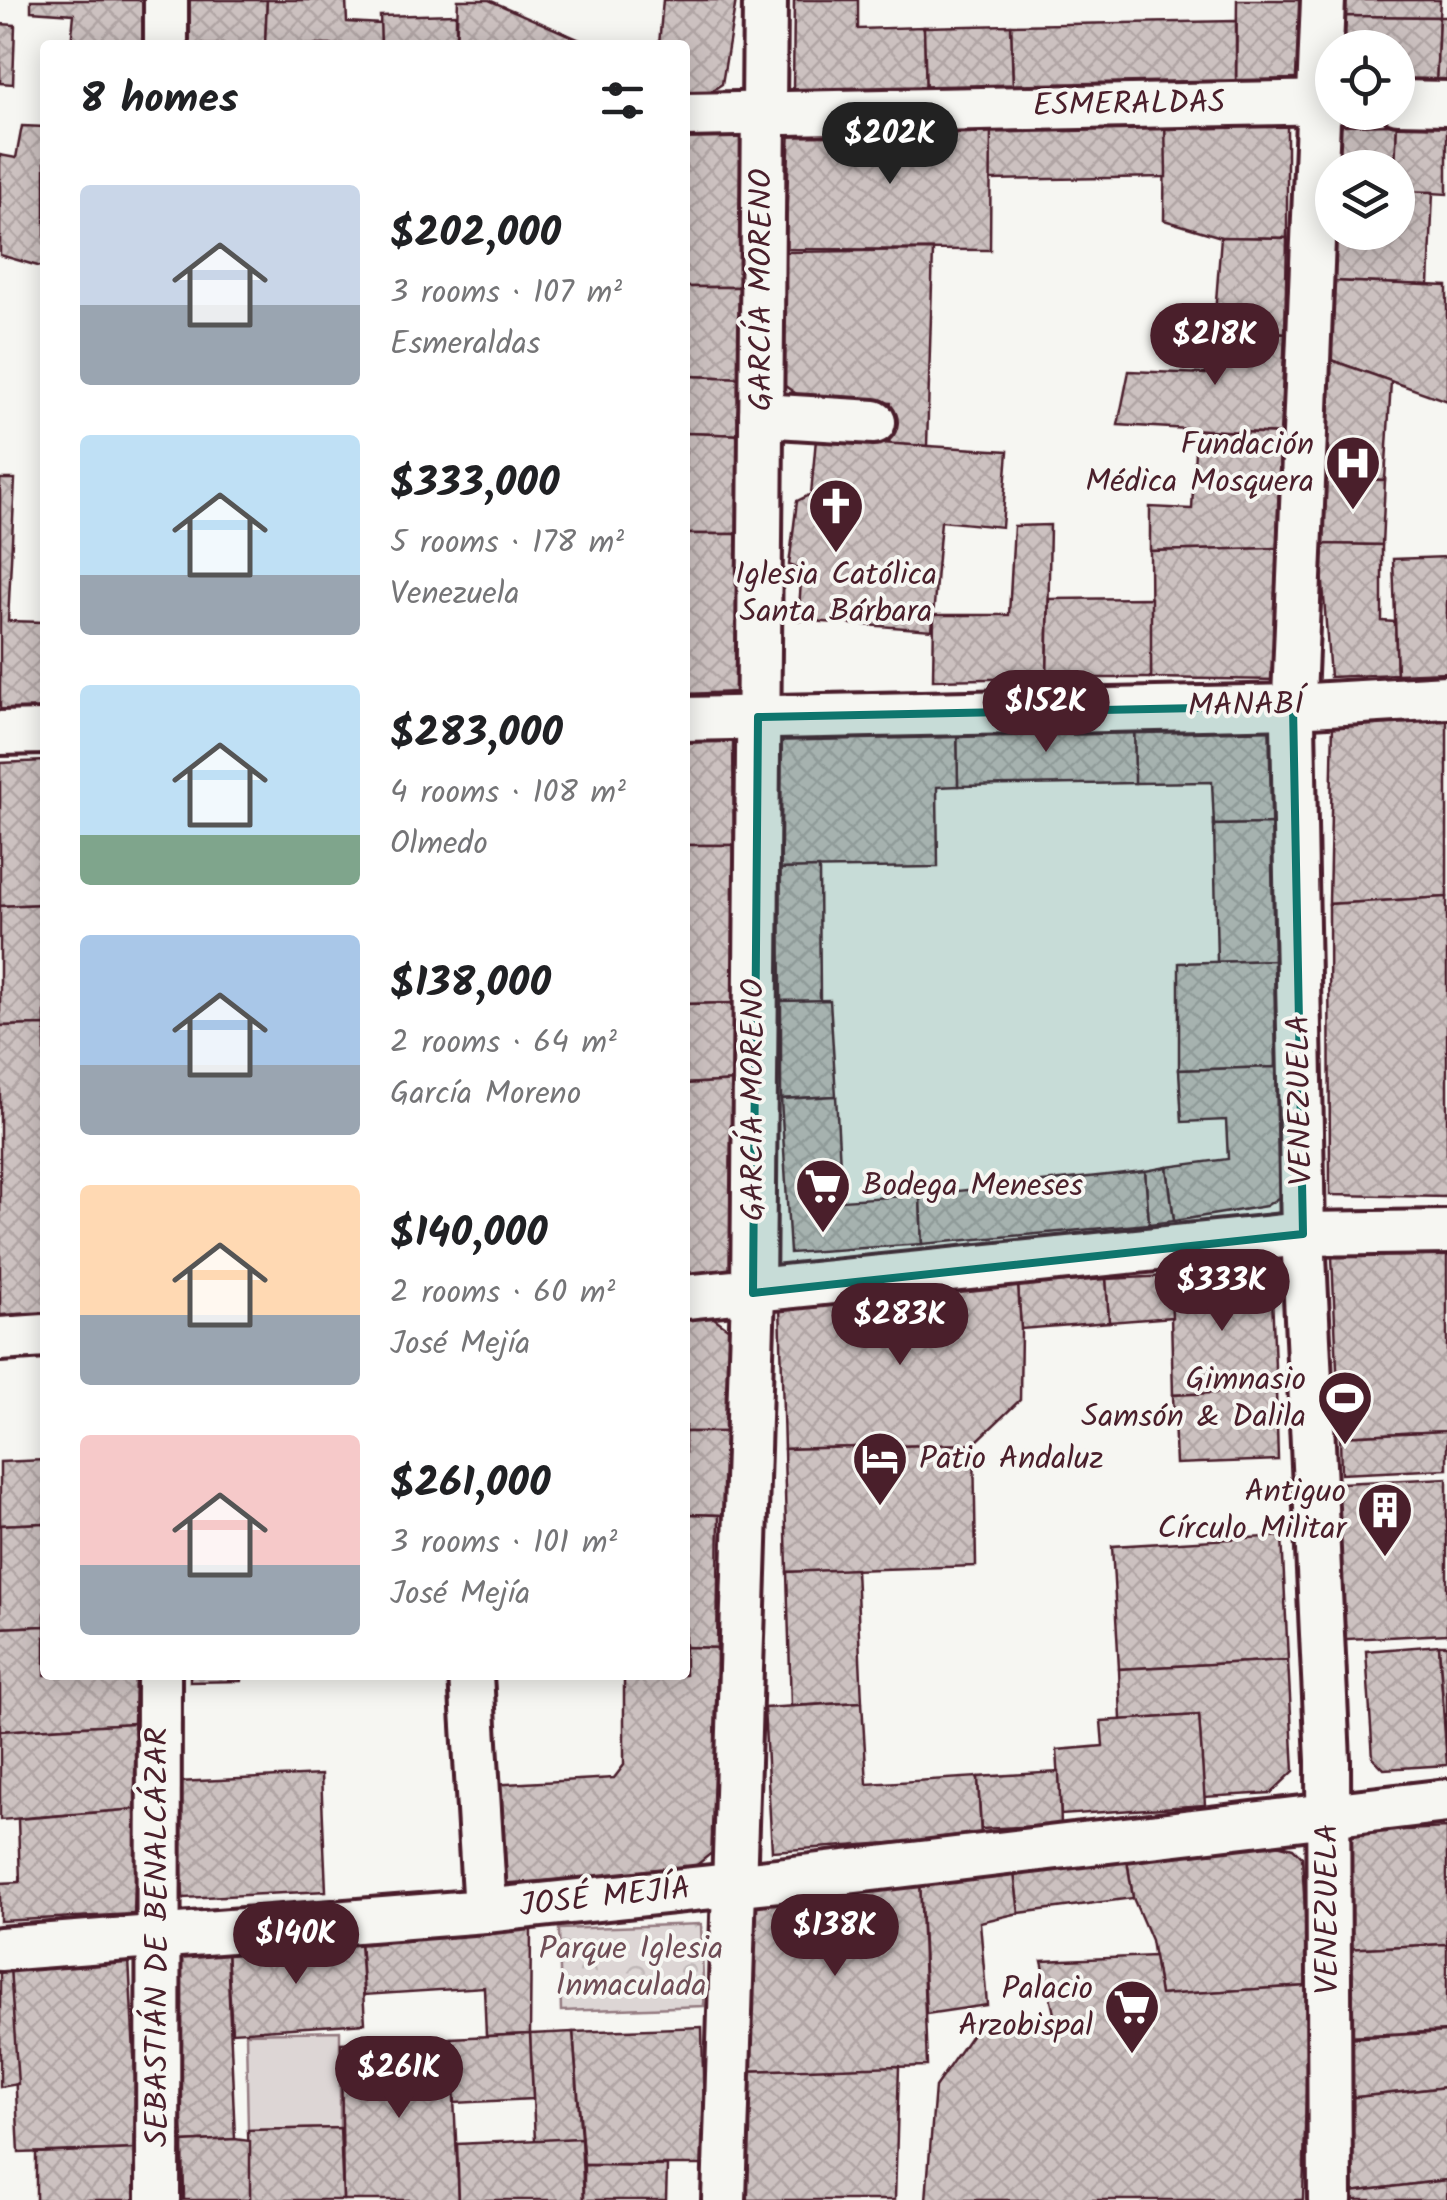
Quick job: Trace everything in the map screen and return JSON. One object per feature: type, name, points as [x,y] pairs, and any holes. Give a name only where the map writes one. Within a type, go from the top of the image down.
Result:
[{"type":"street","points":[[166,0],[166,40]]},
{"type":"street","name":"GARCÍA MORENO","points":[[724,2200],[752,1292],[765,0]]},
{"type":"street","name":"VENEZUELA","points":[[1323,0],[1324,30]]},
{"type":"street","name":"ESMERALDAS","points":[[690,115],[1315,101]]},
{"type":"street","points":[[1415,102],[1447,103]]},
{"type":"street","name":"VENEZUELA","points":[[1324,130],[1293,706],[1303,1234],[1328,1760],[1330,2200]]},
{"type":"street","points":[[761,415],[874,422]]},
{"type":"street","name":"MANABÍ","points":[[690,718],[1293,706],[1447,697]]},
{"type":"street","points":[[0,734],[40,732]]},
{"type":"street","points":[[690,1298],[1303,1234],[1447,1232]]},
{"type":"street","points":[[0,1339],[40,1336]]},
{"type":"street","name":"SEBASTIÁN DE BENALCÁZAR","points":[[158,2200],[159,1680]]},
{"type":"street","points":[[471,1680],[485,1911]]},
{"type":"street","name":"JOSÉ MEJÍA","points":[[0,1949],[485,1911],[1447,1801]]},
{"type":"highlighted area","points":[[1293,706],[1303,1234],[753,1293],[758,717]]},
{"type":"green space","name":"Parque Iglesia Inmaculada","points":[[701,1924],[704,2006],[561,2011],[559,1929]]},
{"type":"green space","points":[[340,2031],[340,2128],[248,2130],[246,2033]]},
{"type":"building","points":[[31,0],[144,0],[145,40],[71,40],[74,14],[31,11]]},
{"type":"building","points":[[180,0],[267,0],[265,40],[178,40]]},
{"type":"building","points":[[267,0],[346,0],[347,22],[381,24],[381,40],[265,40]]},
{"type":"building","points":[[458,0],[489,0],[580,40],[456,40]]},
{"type":"building","points":[[663,0],[736,0],[722,84],[704,96],[690,96],[690,40],[659,40]]},
{"type":"building","points":[[794,0],[858,0],[858,29],[924,27],[926,93],[793,93]]},
{"type":"building","points":[[1237,0],[1308,0],[1305,78],[1293,89],[1236,89]]},
{"type":"building","points":[[1344,0],[1440,0],[1439,17],[1343,16]]},
{"type":"building","points":[[456,14],[456,40],[381,40],[380,16]]},
{"type":"building","points":[[1343,16],[1439,17],[1436,89],[1415,88],[1415,30],[1342,30]]},
{"type":"building","points":[[1439,17],[1447,17],[1447,89],[1436,89]]},
{"type":"building","points":[[1236,21],[1236,89],[1013,91],[1011,25]]},
{"type":"building","points":[[0,24],[15,25],[13,84],[0,83]]},
{"type":"building","points":[[1011,25],[1013,91],[926,93],[924,27]]},
{"type":"building","points":[[1287,119],[1287,238],[1221,237],[1164,220],[1165,120]]},
{"type":"building","points":[[1165,120],[1166,177],[990,180],[991,122]]},
{"type":"building","points":[[991,122],[990,250],[785,249],[790,127]]},
{"type":"building","points":[[1415,124],[1447,125],[1447,194],[1415,192],[1415,150],[1396,150],[1397,130],[1415,130]]},
{"type":"building","points":[[22,126],[40,127],[40,267],[0,255],[0,155],[16,158]]},
{"type":"building","points":[[1338,130],[1397,130],[1396,150],[1334,150]]},
{"type":"building","points":[[690,132],[745,132],[745,287],[690,287]]},
{"type":"building","points":[[1415,191],[1433,192],[1429,285],[1332,281],[1332,250],[1415,250]]},
{"type":"building","points":[[1221,237],[1287,238],[1285,333],[1214,327]]},
{"type":"building","points":[[933,250],[927,446],[889,444],[891,403],[804,399],[782,384],[783,252]]},
{"type":"building","points":[[1332,281],[1447,286],[1447,401],[1328,359]]},
{"type":"building","points":[[690,287],[745,287],[746,378],[690,376]]},
{"type":"building","points":[[1214,327],[1285,333],[1280,434],[1118,425],[1129,371],[1206,374]]},
{"type":"building","points":[[1328,359],[1391,381],[1385,480],[1323,478]]},
{"type":"building","points":[[690,376],[746,378],[743,435],[690,433]]},
{"type":"building","points":[[1196,430],[1280,434],[1277,548],[1150,551],[1150,507],[1192,509]]},
{"type":"building","points":[[690,433],[743,435],[739,534],[690,534]]},
{"type":"building","points":[[816,439],[1008,451],[1002,527],[941,521],[932,630],[798,620],[802,570],[789,565],[797,501],[811,494]]},
{"type":"building","name":"Fundación Médica Mosquera","points":[[1323,478],[1385,480],[1382,545],[1320,544]]},
{"type":"building","points":[[0,479],[15,479],[8,621],[40,622],[40,709],[0,712]]},
{"type":"building","points":[[1050,525],[1047,678],[933,680],[934,615],[1009,615],[1014,526]]},
{"type":"building","points":[[690,534],[739,534],[738,692],[690,694]]},
{"type":"building","points":[[1320,544],[1382,545],[1382,621],[1395,622],[1397,674],[1330,677]]},
{"type":"building","points":[[1277,548],[1281,680],[1151,678],[1150,551]]},
{"type":"building","points":[[1447,557],[1447,672],[1397,674],[1393,559]]},
{"type":"building","points":[[1151,598],[1151,678],[1047,678],[1049,599]]},
{"type":"building","points":[[1447,718],[1447,897],[1329,904],[1333,723]]},
{"type":"building","points":[[1270,719],[1272,824],[1214,825],[1212,782],[1135,783],[1134,723]]},
{"type":"building","points":[[1134,723],[1135,783],[958,786],[957,728]]},
{"type":"building","points":[[957,728],[958,786],[937,787],[938,867],[780,869],[780,743],[788,736]]},
{"type":"building","points":[[733,740],[734,845],[690,845],[690,741]]},
{"type":"building","points":[[40,761],[40,904],[0,906],[0,763]]},
{"type":"building","points":[[1272,824],[1277,960],[1217,962],[1214,825]]},
{"type":"building","points":[[690,845],[734,845],[736,1003],[690,1004]]},
{"type":"building","points":[[819,868],[820,1001],[781,1001],[780,869]]},
{"type":"building","points":[[1447,897],[1447,1197],[1330,1195],[1329,904]]},
{"type":"building","points":[[40,904],[40,1025],[0,1026],[0,906]]},
{"type":"building","points":[[1277,960],[1277,1067],[1179,1070],[1179,963]]},
{"type":"building","points":[[830,1000],[836,1096],[781,1099],[781,1001]]},
{"type":"building","points":[[733,1003],[737,1081],[690,1084],[690,1004]]},
{"type":"building","points":[[40,1025],[40,1313],[0,1316],[0,1026]]},
{"type":"building","points":[[1277,1067],[1281,1196],[1266,1206],[1174,1221],[1167,1167],[1228,1159],[1226,1120],[1182,1122],[1179,1070]]},
{"type":"building","points":[[737,1081],[743,1282],[690,1284],[690,1084]]},
{"type":"building","points":[[836,1096],[842,1200],[920,1195],[922,1244],[790,1253],[781,1099]]},
{"type":"building","points":[[1167,1167],[1174,1221],[1149,1224],[1145,1171]]},
{"type":"building","points":[[1145,1171],[1149,1224],[922,1244],[920,1195]]},
{"type":"building","points":[[1447,1245],[1447,1431],[1340,1436],[1332,1256],[1340,1246]]},
{"type":"building","points":[[1271,1273],[1276,1390],[1173,1395],[1170,1276]]},
{"type":"building","points":[[1170,1276],[1172,1317],[1109,1322],[1106,1279]]},
{"type":"building","points":[[1106,1279],[1109,1322],[1021,1329],[1018,1285]]},
{"type":"building","points":[[1018,1285],[1020,1400],[974,1444],[784,1449],[780,1304]]},
{"type":"building","points":[[707,1313],[729,1329],[726,1432],[690,1432],[690,1315]]},
{"type":"building","points":[[1276,1390],[1278,1460],[1176,1464],[1173,1395]]},
{"type":"building","points":[[1447,1431],[1447,1469],[1341,1474],[1340,1436]]},
{"type":"building","points":[[690,1432],[726,1432],[724,1515],[690,1514]]},
{"type":"building","name":"Patio Andaluz","points":[[974,1444],[976,1566],[787,1572],[784,1449]]},
{"type":"building","points":[[40,1460],[40,1523],[0,1525],[0,1462]]},
{"type":"building","name":"Antiguo Círculo Militar","points":[[1447,1478],[1447,1634],[1327,1640],[1320,1484]]},
{"type":"building","points":[[690,1514],[719,1515],[717,1648],[690,1647]]},
{"type":"building","points":[[40,1523],[40,1626],[0,1628],[0,1525]]},
{"type":"building","points":[[1282,1536],[1288,1660],[1119,1669],[1112,1546]]},
{"type":"building","points":[[856,1569],[862,1702],[791,1706],[787,1572]]},
{"type":"building","points":[[40,1626],[40,1680],[135,1680],[134,1723],[0,1731],[0,1628]]},
{"type":"building","points":[[1439,1645],[1447,1765],[1384,1769],[1373,1758],[1366,1651]]},
{"type":"building","points":[[1439,1645],[1447,1645],[1447,1756]]},
{"type":"building","points":[[690,1647],[717,1648],[714,1851],[687,1873],[494,1884],[489,1785],[614,1778],[624,1765],[624,1680],[690,1680]]},
{"type":"building","points":[[1288,1660],[1294,1771],[1271,1793],[1204,1797],[1199,1715],[1121,1720],[1119,1669]]},
{"type":"building","points":[[190,1680],[241,1680],[241,1681]]},
{"type":"building","points":[[862,1702],[867,1784],[978,1777],[981,1837],[772,1851],[764,1708]]},
{"type":"building","points":[[1199,1715],[1205,1805],[1061,1815],[1057,1750],[1103,1746],[1101,1721]]},
{"type":"building","points":[[134,1723],[138,1809],[0,1820],[0,1731]]},
{"type":"building","points":[[1059,1772],[1061,1825],[981,1829],[978,1777]]},
{"type":"building","points":[[321,1775],[326,1891],[183,1898],[178,1782]]},
{"type":"building","points":[[138,1809],[134,1914],[0,1921],[0,1883],[20,1882],[18,1819]]},
{"type":"building","points":[[1447,1828],[1447,1944],[1344,1949],[1338,1833]]},
{"type":"building","points":[[1260,1840],[1293,1848],[1302,1857],[1309,1986],[1160,1995],[1151,1940],[1133,1898],[1126,1854]]},
{"type":"building","points":[[1126,1854],[1133,1898],[1019,1913],[1014,1873]]},
{"type":"building","points":[[1014,1873],[1019,1913],[980,1922],[987,2005],[926,2014],[920,1880]]},
{"type":"building","points":[[920,1880],[927,2066],[743,2071],[747,1896]]},
{"type":"building","points":[[531,1929],[530,2034],[486,2036],[484,1987],[364,1995],[360,1942]]},
{"type":"building","points":[[360,1942],[365,2023],[232,2032],[227,1951]]},
{"type":"building","points":[[1447,1944],[1447,2031],[1347,2036],[1344,1949]]},
{"type":"building","points":[[227,1951],[235,2139],[183,2142],[174,1954]]},
{"type":"building","name":"Palacio Arzobispal","points":[[1154,1956],[1160,1995],[1309,1986],[1303,2200],[926,2200],[935,2087],[978,2025],[1055,2018],[1042,1961]]},
{"type":"building","points":[[129,1959],[139,2149],[19,2153],[10,1968]]},
{"type":"building","points":[[0,1968],[10,1968],[18,2084],[0,2087]]},
{"type":"building","points":[[702,2027],[705,2165],[584,2165],[573,2032]]},
{"type":"building","points":[[573,2032],[581,2138],[535,2141],[530,2034]]},
{"type":"building","points":[[1447,2032],[1447,2087],[1348,2098],[1345,2038]]},
{"type":"building","points":[[530,2034],[533,2099],[455,2103],[451,2038]]},
{"type":"building","points":[[451,2038],[459,2200],[343,2200],[341,2043]]},
{"type":"building","points":[[899,2066],[895,2200],[742,2200],[743,2071]]},
{"type":"building","points":[[1447,2087],[1447,2180],[1351,2192],[1348,2098]]},
{"type":"building","points":[[340,2128],[343,2200],[250,2200],[248,2130]]},
{"type":"building","points":[[581,2138],[584,2200],[459,2200],[457,2144]]},
{"type":"building","points":[[250,2141],[250,2200],[184,2200],[183,2142]]},
{"type":"building","points":[[139,2149],[134,2200],[36,2200],[36,2153]]},
{"type":"building","points":[[584,2165],[667,2166],[666,2200],[584,2200]]},
{"type":"building","points":[[1447,2180],[1447,2200],[1352,2200],[1351,2192]]},
{"type":"place","name":"Fundación Médica Mosquera","points":[[1353,512]]},
{"type":"place","name":"Iglesia Católica Santa Bárbara","points":[[836,555]]},
{"type":"place","name":"Bodega Meneses","points":[[823,1235]]},
{"type":"place","name":"Gimnasio Samsón & Dalila","points":[[1345,1447]]},
{"type":"place","name":"Patio Andaluz","points":[[880,1508]]},
{"type":"place","name":"Antiguo Círculo Militar","points":[[1385,1559]]},
{"type":"place","name":"Palacio Arzobispal","points":[[1132,2056]]}]
